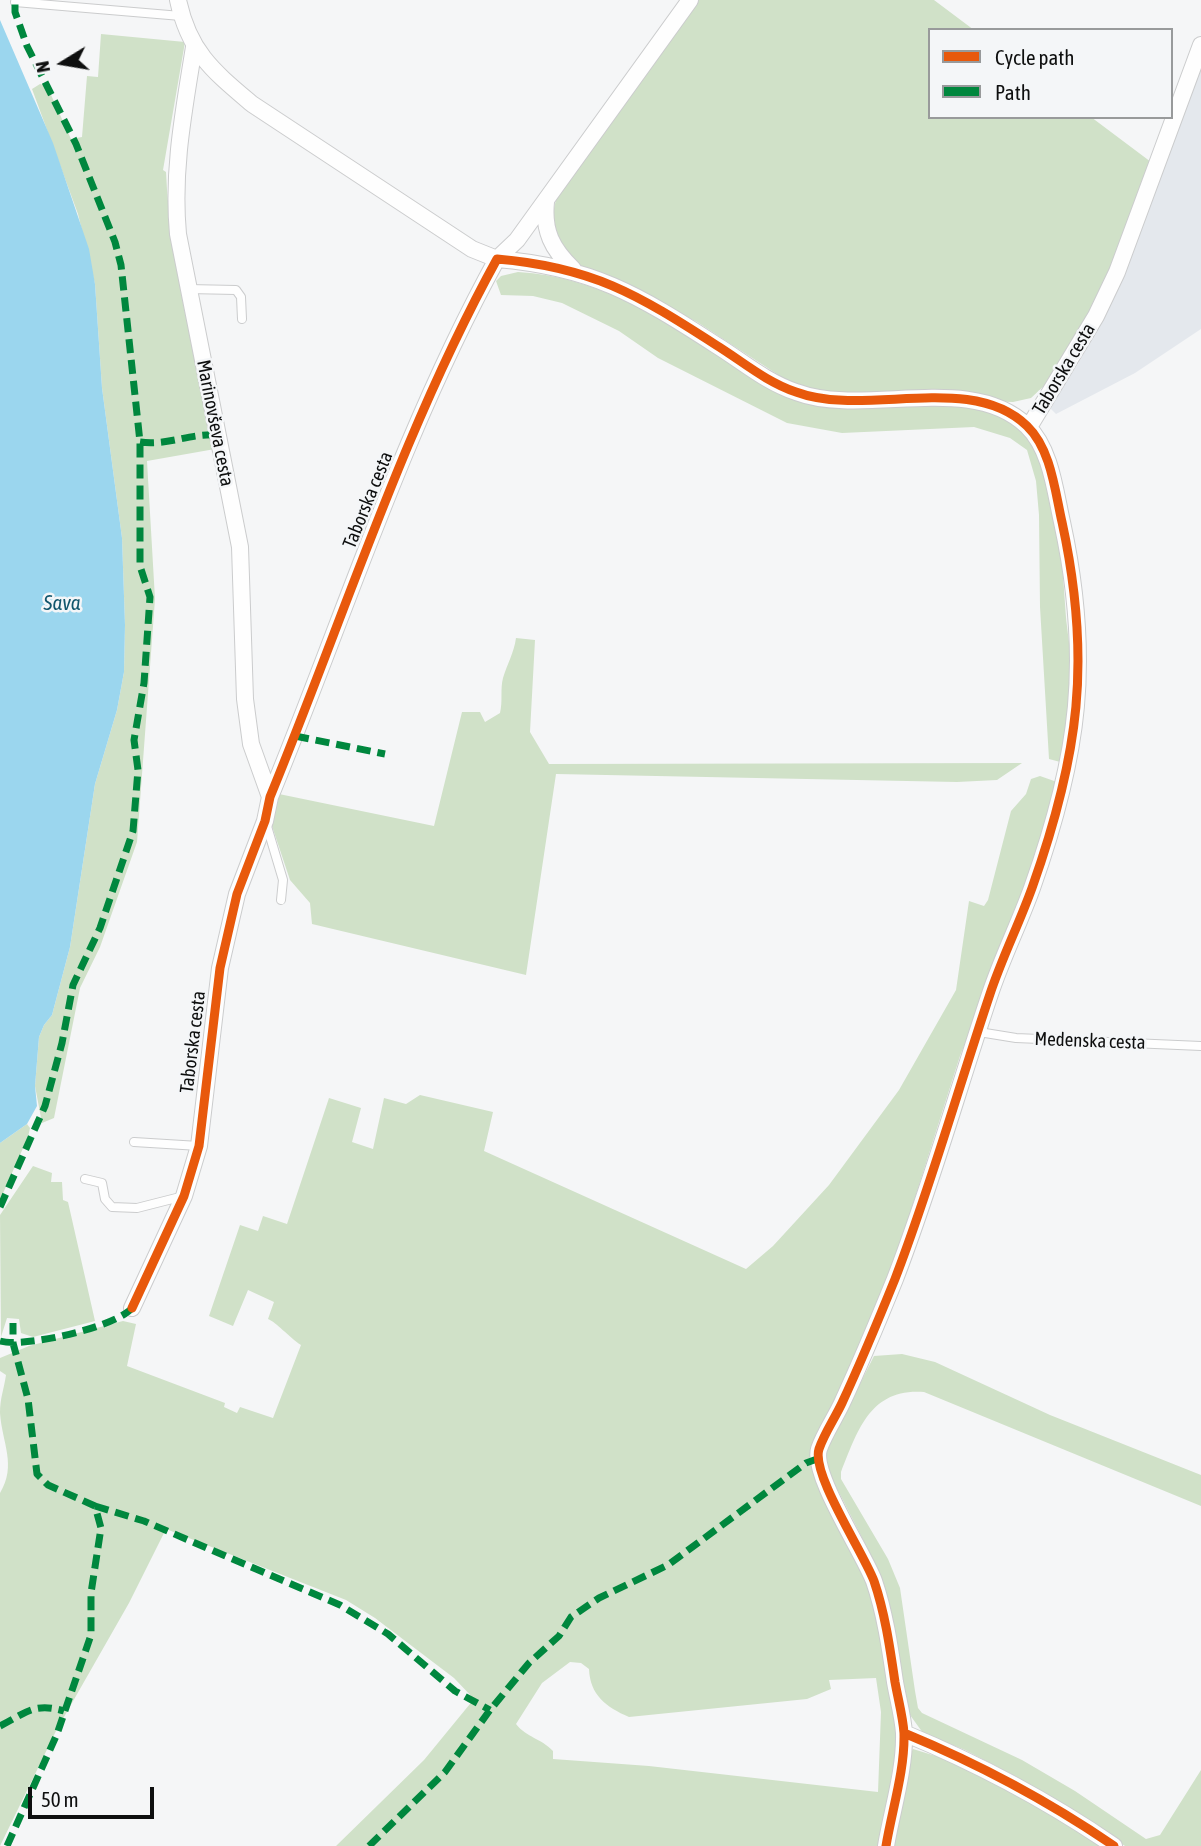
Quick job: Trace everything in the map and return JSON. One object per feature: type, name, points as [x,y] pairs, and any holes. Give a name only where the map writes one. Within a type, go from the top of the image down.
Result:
[{"type":"street","points":[[179,8],[194,47],[219,76],[253,104],[472,249],[497,259],[517,240],[690,0]]},
{"type":"street","name":"Taborska cesta","points":[[132,1308],[184,1196],[199,1146],[220,968],[237,894],[265,821],[270,797],[428,400],[458,330],[497,259],[573,269],[623,289],[658,308],[766,378],[796,393],[852,403],[941,398],[968,401],[1002,411],[1028,427],[1096,316],[1117,272],[1201,45]]},
{"type":"street","name":"Marinovševa cesta","points":[[194,47],[178,139],[174,195],[188,289],[240,547],[242,653],[251,744],[270,797]]},
{"type":"street","name":"Taborska cesta","points":[[547,199],[544,221],[549,238],[558,254],[573,269]]},
{"type":"street","points":[[886,1846],[904,1733],[880,1599],[868,1565],[818,1470],[818,1451],[857,1371],[893,1283],[1062,796],[1076,720],[1079,664],[1066,544],[1050,471],[1039,442],[1028,427]]},
{"type":"street","points":[[904,1733],[985,1768],[1060,1809],[1114,1846]]},
{"type":"lane","points":[[15,2],[179,8]]},
{"type":"lane","points":[[188,289],[236,290],[241,297],[242,319]]},
{"type":"lane","points":[[265,821],[276,849],[283,880],[281,901]]},
{"type":"lane","name":"Medenska cesta","points":[[979,1032],[1016,1038],[1201,1046]]},
{"type":"lane","points":[[134,1142],[199,1146]]},
{"type":"lane","points":[[85,1179],[102,1182],[105,1199],[112,1207],[137,1208],[184,1196]]},
{"type":"shaded area","points":[[1201,61],[1201,329],[1135,373],[1056,414],[1048,406],[1078,364],[1103,317]]},
{"type":"green space","points":[[699,0],[934,0],[971,28],[928,28],[928,119],[1094,119],[1151,162],[1109,279],[1046,384],[1031,398],[1013,402],[846,397],[819,393],[786,380],[697,322],[623,283],[579,265],[558,244],[552,216],[556,200]]},
{"type":"green space","points":[[101,34],[185,42],[163,170],[166,172],[178,277],[215,449],[147,461],[155,599],[137,842],[100,947],[80,988],[54,1118],[42,1123],[35,1086],[39,1037],[52,1015],[70,947],[95,784],[117,710],[124,672],[125,625],[122,538],[102,388],[95,284],[78,214],[32,89],[40,84],[47,86],[71,139],[82,137],[87,76],[98,77]]},
{"type":"green space","points":[[518,272],[574,281],[625,301],[649,313],[764,385],[803,402],[848,408],[961,407],[1001,416],[1021,428],[1034,445],[1044,468],[1052,494],[1061,550],[1074,684],[1064,763],[1049,759],[1040,607],[1039,515],[1036,481],[1027,450],[1010,438],[974,427],[842,433],[787,423],[658,358],[619,331],[562,303],[533,296],[501,295],[496,281],[501,276]]},
{"type":"green space","points":[[516,638],[535,640],[530,732],[549,764],[1022,763],[997,780],[957,782],[556,774],[526,975],[312,924],[310,903],[290,880],[271,823],[279,794],[434,826],[462,712],[480,712],[485,722],[500,713],[503,678]]},
{"type":"green space","points":[[1040,776],[1057,782],[1029,880],[960,1056],[893,1267],[870,1329],[811,1454],[811,1467],[863,1571],[884,1643],[897,1716],[897,1743],[880,1846],[336,1846],[424,1760],[474,1699],[454,1678],[375,1618],[346,1600],[166,1529],[129,1603],[56,1731],[0,1846],[0,1493],[5,1483],[8,1463],[0,1413],[6,1375],[0,1371],[0,1358],[29,1346],[123,1321],[136,1324],[127,1366],[225,1403],[224,1407],[237,1413],[240,1407],[273,1418],[301,1345],[268,1319],[274,1302],[248,1290],[233,1326],[209,1316],[240,1225],[258,1231],[263,1216],[287,1224],[329,1098],[361,1108],[352,1142],[373,1149],[384,1098],[406,1104],[420,1095],[493,1112],[484,1151],[746,1269],[773,1246],[829,1185],[899,1090],[956,990],[969,901],[984,906],[988,900],[1011,811],[1026,794],[1031,779]],"holes":[[[570,1662],[581,1663],[589,1669],[592,1686],[601,1699],[629,1717],[807,1699],[831,1689],[829,1680],[876,1678],[881,1712],[878,1792],[649,1766],[553,1759],[553,1751],[516,1724],[542,1683]]]},
{"type":"green space","points":[[27,1124],[30,1128],[28,1137],[0,1200],[0,1143]]},
{"type":"green space","points":[[33,1166],[52,1173],[51,1182],[62,1182],[63,1200],[68,1202],[95,1321],[33,1337],[21,1333],[19,1319],[7,1318],[1,1337],[0,1215]]},
{"type":"green space","points":[[902,1354],[935,1362],[1050,1415],[1201,1475],[1201,1506],[924,1392],[906,1393],[878,1404],[860,1427],[841,1472],[841,1479],[888,1559],[900,1588],[915,1691],[918,1708],[922,1713],[1022,1760],[1075,1791],[1146,1839],[1160,1835],[1201,1770],[1201,1846],[1125,1846],[1015,1776],[965,1750],[923,1733],[910,1715],[886,1595],[877,1567],[826,1467],[825,1453],[874,1356]]},
{"type":"green space","points":[[913,1749],[965,1765],[1106,1846],[892,1846],[909,1756]]},
{"type":"water","name":"Sava","points":[[0,20],[53,143],[89,249],[95,284],[102,388],[122,538],[125,625],[124,672],[117,710],[95,784],[70,947],[52,1015],[39,1037],[35,1086],[37,1106],[27,1124],[0,1143]]},
{"type":"marked path","points":[[0,1207],[45,1106],[62,1043],[73,985],[100,928],[133,831],[138,770],[134,740],[144,683],[150,597],[140,566],[140,442],[121,265],[115,242],[76,144],[27,46],[15,12],[15,0]]},
{"type":"marked path","points":[[140,442],[217,435]]},
{"type":"marked path","points":[[295,736],[385,754]]},
{"type":"marked path","points":[[0,1341],[49,1339],[90,1329],[123,1315],[132,1308]]},
{"type":"marked path","points":[[7,1846],[57,1734],[91,1635],[91,1593],[101,1528],[95,1506],[48,1485],[37,1474],[28,1399],[13,1343],[13,1323]]},
{"type":"marked path","points":[[369,1846],[445,1772],[490,1710],[529,1663],[559,1636],[571,1617],[599,1598],[668,1565],[806,1463],[817,1459]]},
{"type":"marked path","points":[[95,1506],[144,1521],[340,1605],[388,1634],[455,1691],[490,1710]]},
{"type":"marked path","points":[[0,1726],[37,1708],[64,1711]]},
{"type":"cycle path","points":[[132,1308],[184,1196],[199,1146],[220,968],[237,894],[265,821],[270,797],[403,457],[463,324],[497,259],[560,269],[613,286],[662,311],[764,377],[796,392],[823,399],[853,401],[916,398],[977,401],[1004,410],[1027,426],[1042,446],[1051,471],[1071,572],[1077,619],[1078,664],[1070,751],[1048,840],[990,994],[908,1244],[863,1357],[819,1449],[819,1461],[830,1494],[878,1593],[903,1721],[904,1747],[886,1846]]},
{"type":"cycle path","points":[[904,1733],[1012,1784],[1114,1846]]}]
